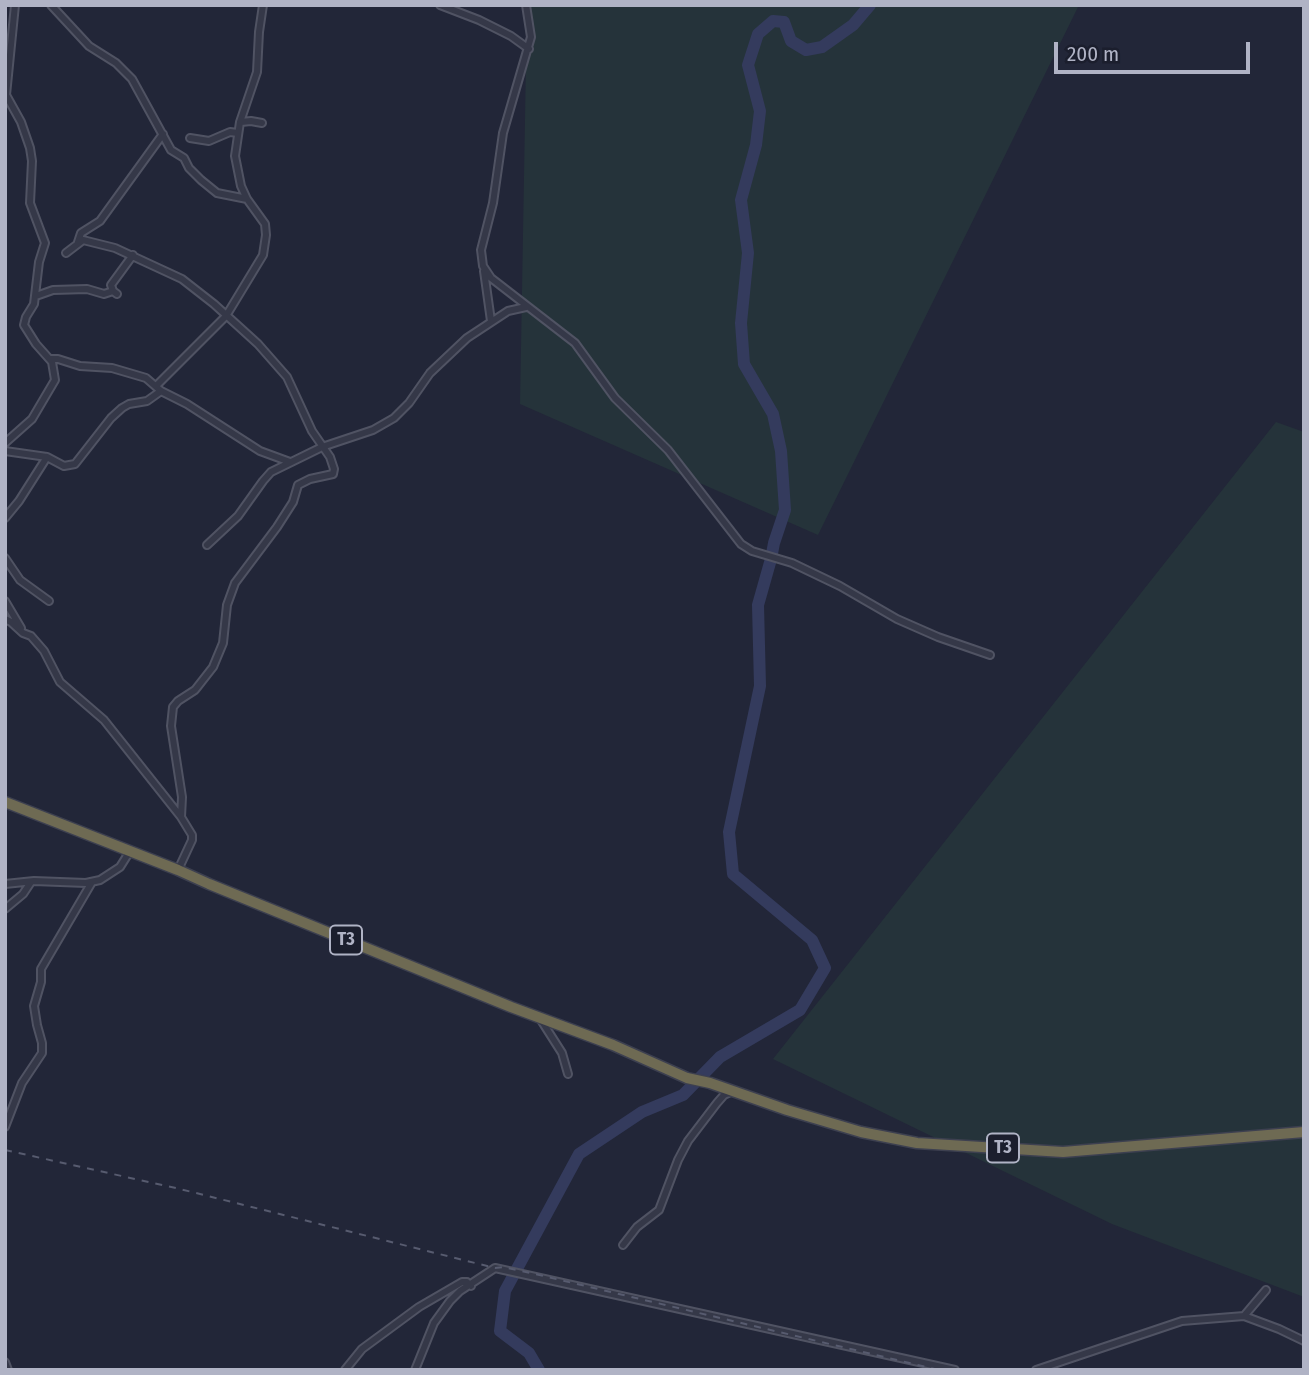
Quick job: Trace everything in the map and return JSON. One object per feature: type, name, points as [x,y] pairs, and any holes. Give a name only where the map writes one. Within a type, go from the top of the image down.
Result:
[{"type":"highway","name":"T3","points":[[5,802],[613,1045],[687,1078],[710,1083],[828,1123],[917,1143],[1063,1152],[1304,1132]]},
{"type":"street","points":[[5,443],[32,419],[54,385],[55,376],[50,359],[24,325],[34,304],[39,262],[45,243],[30,203],[30,148],[6,92],[15,5]]},
{"type":"street","points":[[51,5],[89,46],[116,64],[132,79],[171,150],[184,158],[190,170],[214,191],[247,199]]},
{"type":"street","points":[[5,451],[47,457],[58,464],[75,464],[111,418],[129,404],[147,401],[226,316],[264,255],[265,224],[247,199],[238,176],[235,156],[238,133],[257,72],[258,32],[263,5]]},
{"type":"street","points":[[440,5],[511,36],[528,49]]},
{"type":"street","points":[[491,321],[481,250],[493,203],[503,133],[531,37],[526,5]]},
{"type":"street","points":[[241,122],[262,123]]},
{"type":"street","points":[[190,138],[209,141],[230,132],[238,133]]},
{"type":"street","points":[[66,253],[78,242],[82,232],[100,221],[163,134]]},
{"type":"street","points":[[78,242],[98,242],[182,279],[258,344],[287,377],[334,469],[333,474],[310,479],[298,485],[293,502],[277,527],[235,583],[225,619],[223,643],[213,667],[195,690],[173,707],[171,726],[183,797],[181,817]]},
{"type":"street","points":[[36,296],[53,290],[87,289],[104,294],[115,292],[112,283],[133,256]]},
{"type":"street","points":[[483,266],[491,278],[575,343],[615,398],[668,450],[741,544],[752,551],[792,563],[840,586],[897,619],[990,655]]},
{"type":"street","points":[[207,545],[238,516],[271,472],[322,447],[373,430],[394,418],[409,403],[430,373],[467,338],[508,311],[526,307]]},
{"type":"street","points":[[50,359],[80,366],[112,368],[146,378],[159,389],[261,451],[290,463]]},
{"type":"street","points":[[5,518],[47,457]]},
{"type":"street","points":[[5,558],[20,580],[48,601]]},
{"type":"street","points":[[5,601],[23,633]]},
{"type":"street","points":[[5,619],[23,633],[32,636],[66,689],[104,720],[181,817],[192,835],[192,840],[177,870]]},
{"type":"street","points":[[5,884],[92,882],[115,871],[130,850]]},
{"type":"street","points":[[5,909],[21,896],[31,882]]},
{"type":"street","points":[[5,1127],[22,1083],[42,1053],[34,1006],[41,982],[41,969],[92,882]]},
{"type":"street","points":[[534,1015],[541,1018],[552,1035],[562,1053],[568,1074]]},
{"type":"street","points":[[623,1245],[637,1227],[659,1210],[688,1141],[724,1095],[733,1091]]},
{"type":"street","points":[[415,1370],[434,1323],[460,1291],[495,1268],[955,1370]]},
{"type":"street","points":[[345,1370],[362,1349],[419,1307],[462,1282],[471,1286]]},
{"type":"street","points":[[1244,1316],[1266,1290]]},
{"type":"street","points":[[1036,1370],[1182,1321],[1244,1316],[1304,1341]]},
{"type":"street","points":[[5,1362],[8,1370]]},
{"type":"shaded area","points":[[527,5],[1079,5],[818,535],[520,404]]},
{"type":"shaded area","points":[[1276,422],[1304,432],[1304,1297],[1112,1224],[773,1059]]},
{"type":"waterway","points":[[539,1370],[529,1353],[500,1331],[505,1291],[579,1154],[642,1112],[683,1095],[720,1057],[800,1010],[825,968],[812,940],[733,874],[729,832],[760,686],[758,605],[785,510],[781,451],[773,414],[744,364],[741,323],[748,253],[741,200],[756,145],[760,111],[748,65],[758,34],[773,21],[784,22],[791,41],[806,50],[822,47],[853,25],[870,5]]},
{"type":"railway","points":[[5,1150],[180,1189],[495,1268],[503,1267],[535,1274],[939,1370]]}]
